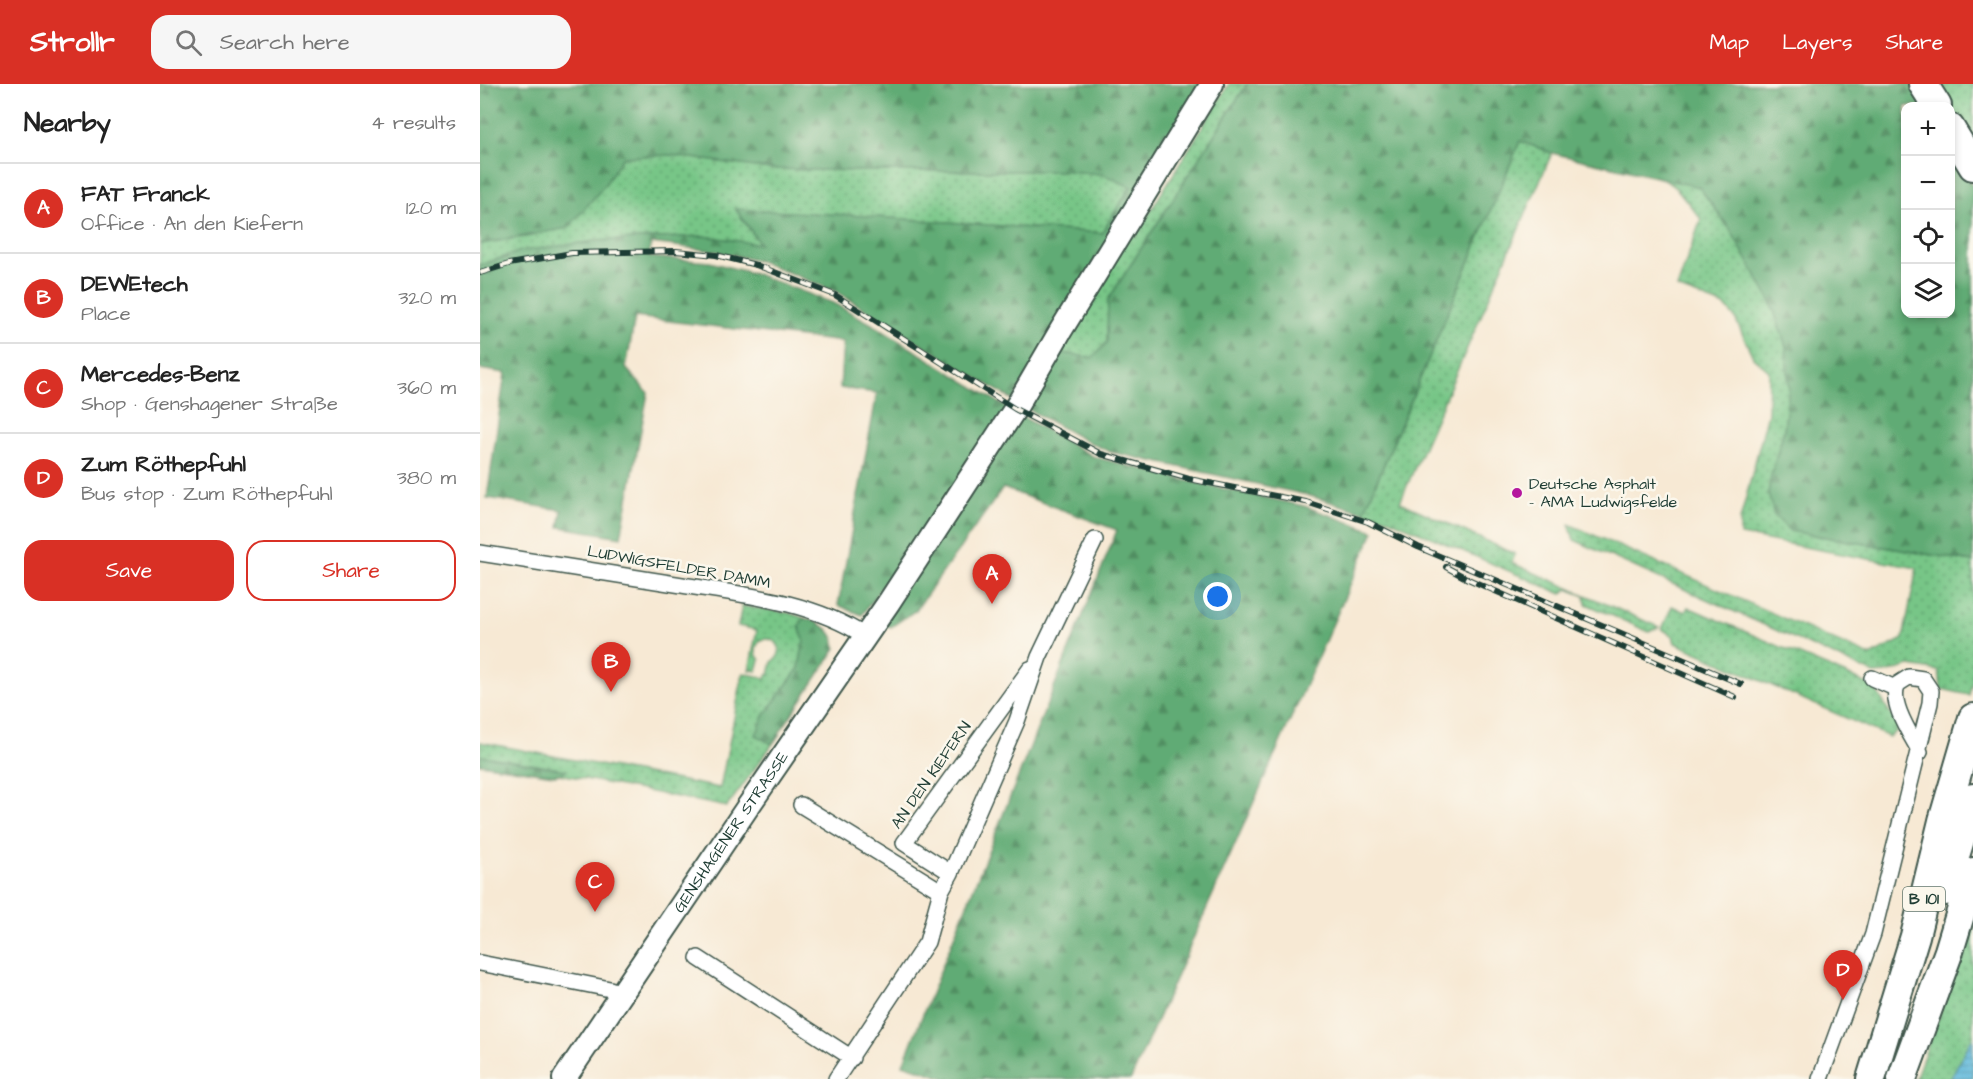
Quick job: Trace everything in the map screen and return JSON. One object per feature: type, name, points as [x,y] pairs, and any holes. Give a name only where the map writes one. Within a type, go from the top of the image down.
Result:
[{"type":"highway","points":[[1923,84],[1934,102]]},
{"type":"highway","points":[[1955,136],[1973,166]]},
{"type":"highway","name":"B 101","points":[[1873,1079],[1916,936],[1943,821],[1973,718]]},
{"type":"highway","name":"B 101","points":[[1873,1079],[1896,1025],[1936,915],[1973,798]]},
{"type":"highway","name":"B 101","points":[[1902,1079],[1949,951],[1973,872]]},
{"type":"highway","name":"B 101","points":[[1949,951],[1973,901]]},
{"type":"main road","name":"GENSHAGENER STRASSE","points":[[564,1079],[900,585],[1015,409],[1212,84]]},
{"type":"street","name":"AN DEN KIEFERN","points":[[837,1079],[927,942],[941,891],[1017,721],[1039,657],[1095,540]]},
{"type":"street","name":"LUDWIGSFELDER DAMM","points":[[480,553],[803,606],[865,636]]},
{"type":"street","name":"AN DEN KIEFERN","points":[[951,873],[904,843],[1039,657]]},
{"type":"street","points":[[1820,1079],[1873,934],[1920,752],[1931,691],[1923,680],[1909,677],[1895,688],[1895,701],[1920,752]]},
{"type":"street","points":[[1872,678],[1895,688]]},
{"type":"street","points":[[998,711],[1017,721]]},
{"type":"street","points":[[1902,716],[1910,724],[1917,724],[1924,721],[1928,714]]},
{"type":"street","points":[[801,805],[941,891]]},
{"type":"street","points":[[698,958],[852,1058]]},
{"type":"street","points":[[480,963],[610,988],[622,993]]},
{"type":"green space","points":[[480,84],[1202,84],[1013,400],[837,292],[760,261],[714,251],[651,243],[649,257],[710,262],[756,274],[833,303],[870,323],[1008,408],[862,615],[838,605],[877,393],[840,388],[843,342],[635,317],[626,368],[648,393],[621,537],[559,527],[562,510],[487,498],[505,373],[480,369],[480,265],[521,251],[595,241],[703,236],[760,244],[736,209],[1102,233],[1131,187],[1102,174],[1067,171],[770,169],[671,155],[623,157],[604,186],[568,228],[480,244]]},
{"type":"green space","points":[[1229,84],[1247,84],[1108,300],[1107,342],[1093,358],[1058,352],[1128,236],[1135,236]]},
{"type":"green space","points":[[1247,84],[1911,84],[1922,102],[1901,102],[1901,318],[1955,318],[1955,156],[1973,187],[1973,562],[1790,531],[1774,515],[1768,494],[1784,430],[1789,387],[1786,346],[1771,302],[1730,229],[1699,187],[1552,153],[1520,141],[1364,512],[1307,495],[1111,452],[1026,408],[1058,352],[1092,358],[1107,343],[1108,300]]},
{"type":"green space","points":[[1933,84],[1973,84],[1973,149],[1955,119],[1955,102],[1947,102]]},
{"type":"green space","points":[[1520,141],[1552,153],[1400,502],[1515,554],[1512,563],[1659,627],[1649,632],[1586,604],[1585,596],[1567,589],[1562,594],[1382,516],[1378,518],[1364,512]]},
{"type":"green space","points":[[671,155],[770,169],[1067,171],[1102,174],[1131,186],[1102,233],[848,215],[736,210],[760,244],[703,236],[595,241],[480,265],[480,244],[532,236],[604,186],[622,157]]},
{"type":"green space","points":[[1659,176],[1699,187],[1730,229],[1771,302],[1786,346],[1789,387],[1784,430],[1768,494],[1790,531],[1973,562],[1973,679],[1969,695],[1941,689],[1939,671],[1910,666],[1874,674],[1574,540],[1569,524],[1870,656],[1903,639],[1917,568],[1740,535],[1740,520],[1768,413],[1769,371],[1753,357],[1735,318],[1725,306],[1677,288],[1701,219],[1677,189]]},
{"type":"green space","points":[[1019,415],[1092,456],[1188,481],[1304,506],[1374,531],[1131,1079],[947,1079],[903,1064],[1117,530],[1003,488],[916,610],[891,627],[881,623]]},
{"type":"green space","points":[[742,606],[789,613],[804,618],[799,626],[804,640],[799,668],[765,714],[780,734],[727,807],[489,760],[480,764],[480,742],[720,788],[743,673],[766,678],[772,662],[779,654],[778,645],[775,642],[767,639],[761,640],[756,650],[760,660],[757,671],[749,670],[757,630],[738,626]]},
{"type":"green space","points":[[1672,606],[1685,612],[1688,607],[1870,685],[1876,690],[1898,726],[1897,731],[1889,737],[1675,643],[1673,636],[1662,629]]},
{"type":"green space","points":[[804,618],[826,628],[833,636],[836,648],[772,744],[756,735],[765,714],[799,668],[804,640],[799,626]]},
{"type":"green space","points":[[480,756],[566,770],[554,775],[480,764]]},
{"type":"green space","points":[[1973,926],[1973,1037],[1950,1079],[1915,1079]]},
{"type":"water","points":[[1973,1037],[1973,1079],[1950,1079]]},
{"type":"railway","points":[[480,273],[509,264],[572,253],[676,251],[716,255],[756,265],[835,295],[1015,409],[1101,454],[1189,479],[1306,502],[1368,522],[1418,547],[1741,684]]},
{"type":"railway","points":[[1446,567],[1468,579],[1735,697]]},
{"type":"place","name":"Deutsche Asphalt - AMA Ludwigsfelde","points":[[1517,493]]},
{"type":"place","name":"FAT Franck","points":[[992,604]]},
{"type":"place","name":"DEWEtech","points":[[611,692]]},
{"type":"place","name":"Mercedes-Benz","points":[[595,912]]},
{"type":"place","name":"Zum Röthepfuhl","points":[[1843,1000]]}]
